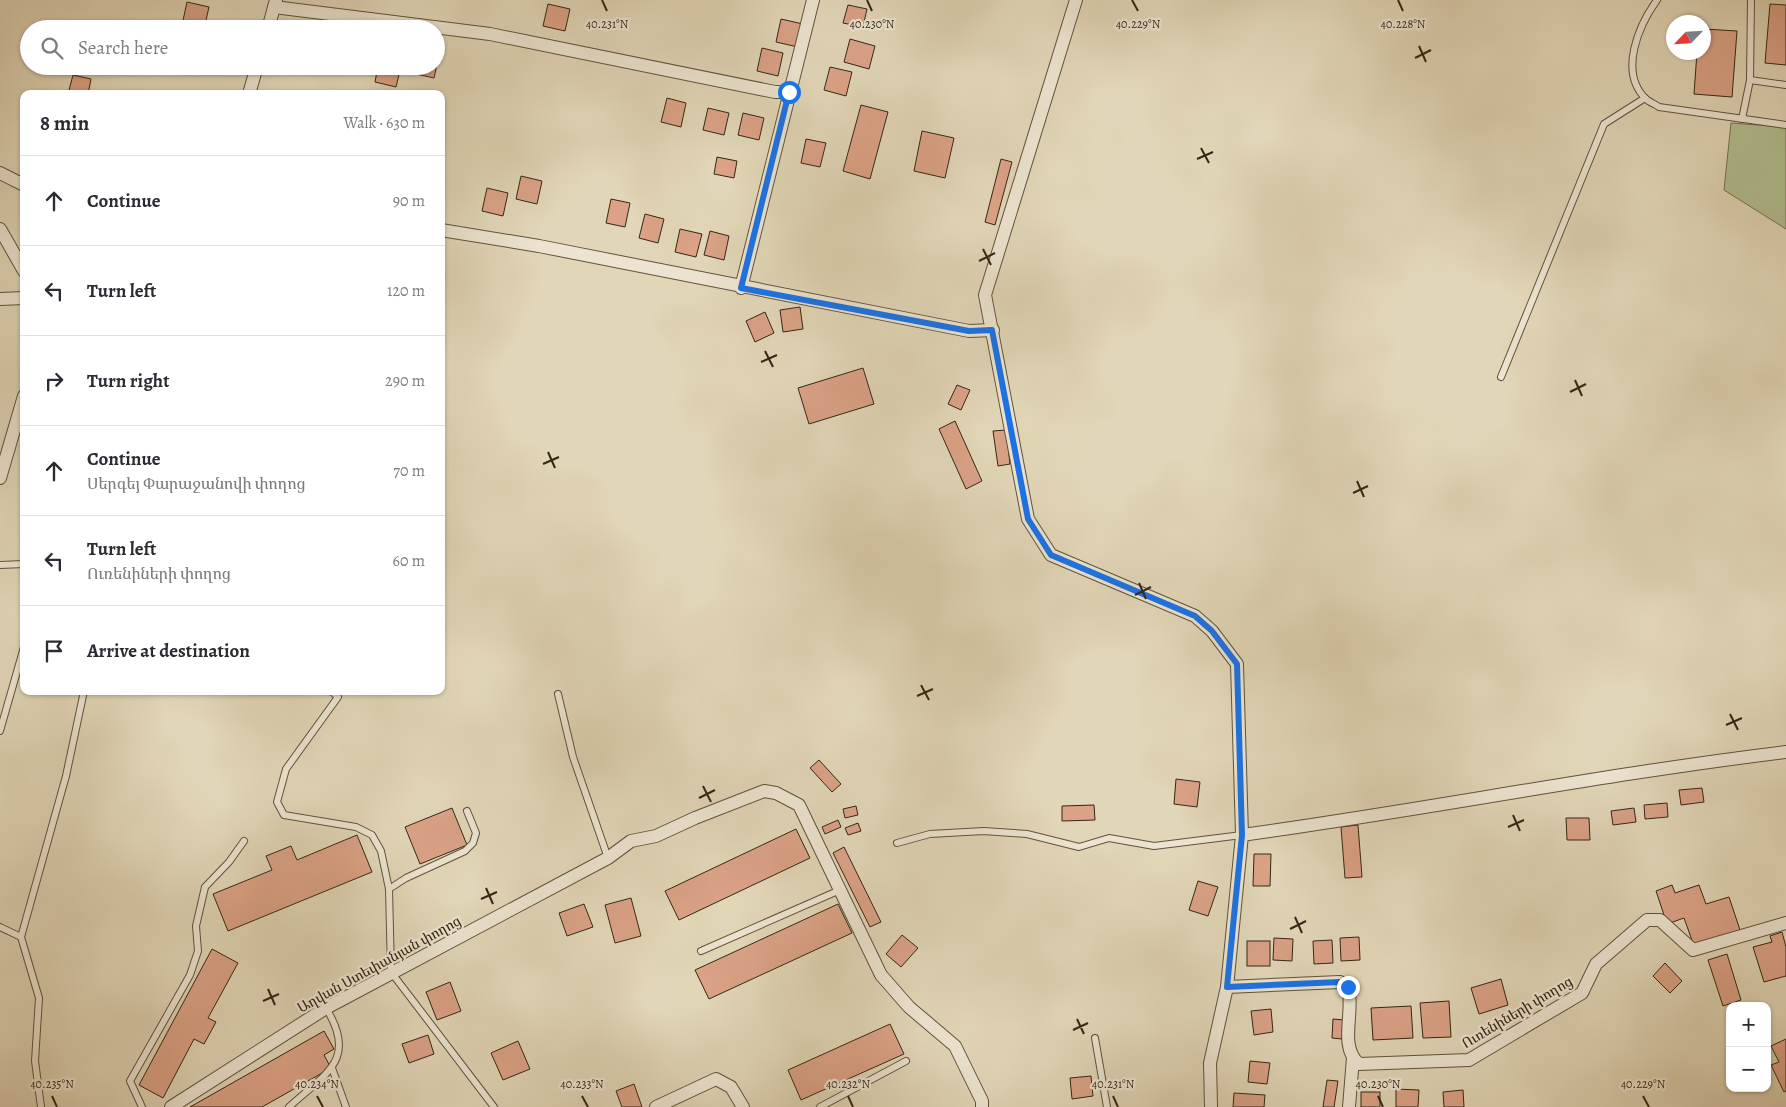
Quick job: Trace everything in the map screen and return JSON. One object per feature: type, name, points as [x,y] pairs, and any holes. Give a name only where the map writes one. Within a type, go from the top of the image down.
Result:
[{"type":"street","points":[[741,288],[813,0]]},
{"type":"street","points":[[1076,0],[985,296],[1028,519],[1051,555],[1195,616],[1212,631],[1237,664],[1242,835],[1227,987],[1210,1063],[1212,1107]]},
{"type":"street","points":[[270,20],[275,3],[393,20]]},
{"type":"street","points":[[445,28],[490,34],[774,92],[789,92]]},
{"type":"street","points":[[251,90],[255,75]]},
{"type":"street","points":[[0,173],[20,182]]},
{"type":"street","points":[[0,229],[20,264]]},
{"type":"street","points":[[445,231],[539,246],[741,288],[969,331],[992,330]]},
{"type":"street","points":[[0,299],[20,298]]},
{"type":"street","points":[[0,478],[20,410]]},
{"type":"street","points":[[1242,835],[1360,819],[1615,775],[1786,752]]},
{"type":"street","name":"Աղվան Ստեփանյան փողոց","points":[[171,1107],[326,1008],[608,858],[631,841],[656,836],[695,818],[764,791],[776,793],[799,805],[881,975],[909,1007],[955,1046],[982,1100],[982,1107]]},
{"type":"street","name":"Ուռենիների փողոց","points":[[1352,1058],[1359,1064],[1469,1060],[1582,993],[1596,964],[1647,920],[1660,920],[1692,950],[1786,923]]},
{"type":"street","points":[[1227,987],[1340,982],[1348,987],[1351,997],[1348,1046],[1352,1058],[1349,1107]]},
{"type":"street","points":[[656,1107],[716,1079],[731,1087],[743,1107]]},
{"type":"lane","points":[[1656,0],[1647,14],[1636,41],[1632,62],[1635,81],[1645,98],[1660,107],[1786,125]]},
{"type":"lane","points":[[1742,119],[1750,80],[1751,0]]},
{"type":"lane","points":[[1750,80],[1786,85]]},
{"type":"lane","points":[[1501,377],[1604,124],[1645,98]]},
{"type":"lane","points":[[0,565],[20,564]]},
{"type":"lane","points":[[0,730],[20,661]]},
{"type":"lane","points":[[558,694],[573,757],[608,858]]},
{"type":"lane","points":[[41,1107],[35,1060],[39,998],[21,937],[66,776],[83,695]]},
{"type":"lane","points":[[336,695],[338,697],[286,768],[277,802],[284,815],[356,826],[372,835],[381,851],[389,888],[391,972],[494,1107]]},
{"type":"lane","points":[[389,888],[406,878],[465,851],[473,843],[476,832],[467,811]]},
{"type":"lane","points":[[897,843],[930,834],[984,831],[1028,834],[1079,846],[1109,838],[1154,846],[1242,835]]},
{"type":"lane","points":[[142,1107],[130,1080],[190,975],[198,951],[196,926],[205,887],[229,862],[244,841]]},
{"type":"lane","points":[[701,951],[840,890]]},
{"type":"lane","points":[[0,927],[21,937]]},
{"type":"lane","points":[[289,1107],[332,1068],[340,1052],[339,1033],[326,1008]]},
{"type":"lane","points":[[1095,1038],[1107,1107]]},
{"type":"lane","points":[[820,1107],[906,1061]]},
{"type":"lane","points":[[332,1068],[346,1107]]},
{"type":"green space","points":[[1731,123],[1786,127],[1786,229],[1724,190]]},
{"type":"building","points":[[187,2],[209,7],[206,20],[183,20]]},
{"type":"building","points":[[548,4],[570,9],[565,31],[543,26]]},
{"type":"building","points":[[1770,4],[1786,5],[1786,65],[1765,63]]},
{"type":"building","points":[[848,5],[867,9],[863,27],[843,23]]},
{"type":"building","points":[[781,19],[803,24],[798,47],[776,42]]},
{"type":"building","points":[[1711,29],[1737,31],[1732,97],[1694,94],[1696,60],[1711,60]]},
{"type":"building","points":[[850,39],[875,46],[869,69],[844,62]]},
{"type":"building","points":[[762,48],[783,53],[778,76],[757,71]]},
{"type":"building","points":[[830,67],[852,72],[846,96],[824,90]]},
{"type":"building","points":[[73,75],[91,79],[89,90],[69,90]]},
{"type":"building","points":[[376,75],[399,75],[396,87],[375,82]]},
{"type":"building","points":[[421,75],[435,75],[434,78]]},
{"type":"building","points":[[667,98],[686,103],[681,127],[661,122]]},
{"type":"building","points":[[861,105],[888,112],[870,179],[843,171]]},
{"type":"building","points":[[708,108],[729,113],[724,135],[703,130]]},
{"type":"building","points":[[743,113],[764,118],[759,140],[738,135]]},
{"type":"building","points":[[922,131],[954,138],[945,178],[914,171]]},
{"type":"building","points":[[806,139],[826,143],[820,167],[801,163]]},
{"type":"building","points":[[717,157],[737,161],[734,178],[714,174]]},
{"type":"building","points":[[1001,159],[1012,162],[995,225],[985,222]]},
{"type":"building","points":[[521,176],[542,181],[537,204],[516,199]]},
{"type":"building","points":[[487,188],[508,193],[503,216],[482,211]]},
{"type":"building","points":[[611,199],[630,203],[625,227],[606,223]]},
{"type":"building","points":[[645,214],[664,219],[658,243],[639,238]]},
{"type":"building","points":[[680,229],[702,234],[696,257],[675,252]]},
{"type":"building","points":[[710,231],[729,236],[724,260],[704,255]]},
{"type":"building","points":[[800,307],[803,329],[783,332],[780,310]]},
{"type":"building","points":[[765,312],[774,333],[755,342],[746,321]]},
{"type":"building","points":[[863,368],[874,404],[809,424],[798,388]]},
{"type":"building","points":[[957,385],[970,390],[961,410],[948,404]]},
{"type":"building","points":[[955,421],[982,481],[966,489],[939,429]]},
{"type":"building","points":[[1006,430],[1010,464],[998,466],[993,431]]},
{"type":"building","points":[[819,760],[841,784],[832,792],[810,768]]},
{"type":"building","points":[[1176,779],[1200,782],[1197,807],[1174,804]]},
{"type":"building","points":[[1702,788],[1704,802],[1681,805],[1679,790]]},
{"type":"building","points":[[1667,803],[1668,817],[1645,819],[1644,805]]},
{"type":"building","points":[[1094,805],[1095,820],[1062,821],[1062,806]]},
{"type":"building","points":[[856,806],[858,815],[845,818],[843,809]]},
{"type":"building","points":[[452,808],[467,845],[420,864],[405,827]]},
{"type":"building","points":[[1634,808],[1636,822],[1613,825],[1611,811]]},
{"type":"building","points":[[1566,818],[1589,818],[1590,840],[1567,840]]},
{"type":"building","points":[[838,820],[841,827],[825,834],[822,827]]},
{"type":"building","points":[[858,823],[861,831],[848,835],[845,828]]},
{"type":"building","points":[[1358,825],[1362,877],[1345,878],[1341,827]]},
{"type":"building","points":[[796,829],[810,858],[679,920],[665,891]]},
{"type":"building","points":[[357,835],[372,872],[228,931],[213,894],[272,870],[266,856],[291,846],[297,860]]},
{"type":"building","points":[[844,847],[881,922],[870,927],[833,853]]},
{"type":"building","points":[[1254,854],[1271,854],[1270,886],[1253,886]]},
{"type":"building","points":[[1198,881],[1218,887],[1208,916],[1189,910]]},
{"type":"building","points":[[1672,885],[1675,893],[1699,885],[1706,904],[1729,897],[1740,930],[1694,946],[1684,918],[1667,924],[1656,891]]},
{"type":"building","points":[[631,898],[641,936],[615,943],[605,905]]},
{"type":"building","points":[[584,904],[593,927],[567,936],[559,913]]},
{"type":"building","points":[[838,904],[852,933],[709,999],[695,970]]},
{"type":"building","points":[[1782,932],[1786,947],[1786,976],[1764,982],[1753,947],[1772,942],[1770,936]]},
{"type":"building","points":[[902,935],[918,948],[901,967],[886,954]]},
{"type":"building","points":[[1359,937],[1360,960],[1341,961],[1340,938]]},
{"type":"building","points":[[1274,938],[1293,939],[1292,961],[1273,960]]},
{"type":"building","points":[[1332,940],[1333,963],[1314,964],[1313,941]]},
{"type":"building","points":[[1247,941],[1270,941],[1270,966],[1247,966]]},
{"type":"building","points":[[212,949],[238,963],[208,1018],[216,1022],[204,1044],[194,1039],[163,1098],[139,1085]]},
{"type":"building","points":[[1727,954],[1741,1000],[1726,1002],[1726,1005],[1723,1006],[1708,960]]},
{"type":"building","points":[[1665,963],[1682,981],[1670,993],[1653,976]]},
{"type":"building","points":[[1501,979],[1508,1005],[1479,1014],[1471,988]]},
{"type":"building","points":[[450,982],[461,1011],[437,1020],[426,992]]},
{"type":"building","points":[[1449,1001],[1451,1037],[1423,1038],[1420,1003]]},
{"type":"building","points":[[1411,1006],[1413,1038],[1373,1040],[1371,1008]]},
{"type":"building","points":[[1271,1009],[1273,1032],[1254,1035],[1251,1011]]},
{"type":"building","points":[[1333,1019],[1344,1020],[1342,1039],[1332,1038]]},
{"type":"building","points":[[890,1024],[904,1054],[801,1100],[788,1070]]},
{"type":"building","points":[[324,1031],[334,1049],[324,1055],[331,1068],[262,1107],[190,1107]]},
{"type":"building","points":[[428,1035],[434,1054],[409,1063],[402,1044]]},
{"type":"building","points":[[1786,1039],[1786,1091],[1784,1092],[1771,1065],[1779,1062],[1771,1046]]},
{"type":"building","points":[[518,1041],[530,1069],[503,1080],[491,1053]]},
{"type":"building","points":[[1250,1061],[1270,1063],[1267,1084],[1248,1082]]},
{"type":"building","points":[[1091,1076],[1093,1096],[1072,1099],[1070,1078]]},
{"type":"building","points":[[1327,1080],[1338,1081],[1334,1107],[1323,1107]]},
{"type":"building","points":[[634,1084],[642,1107],[622,1107],[616,1091]]},
{"type":"building","points":[[1396,1089],[1419,1090],[1418,1107],[1396,1107]]},
{"type":"building","points":[[1463,1090],[1464,1107],[1444,1107],[1443,1092]]},
{"type":"building","points":[[1361,1092],[1380,1092],[1380,1107],[1361,1107]]},
{"type":"building","points":[[1234,1093],[1265,1095],[1264,1107],[1233,1107]]},
{"type":"route","points":[[789,92],[741,288],[969,331],[992,330],[1028,519],[1051,555],[1195,616],[1212,631],[1237,664],[1242,835],[1227,987],[1340,982],[1348,987]]}]
